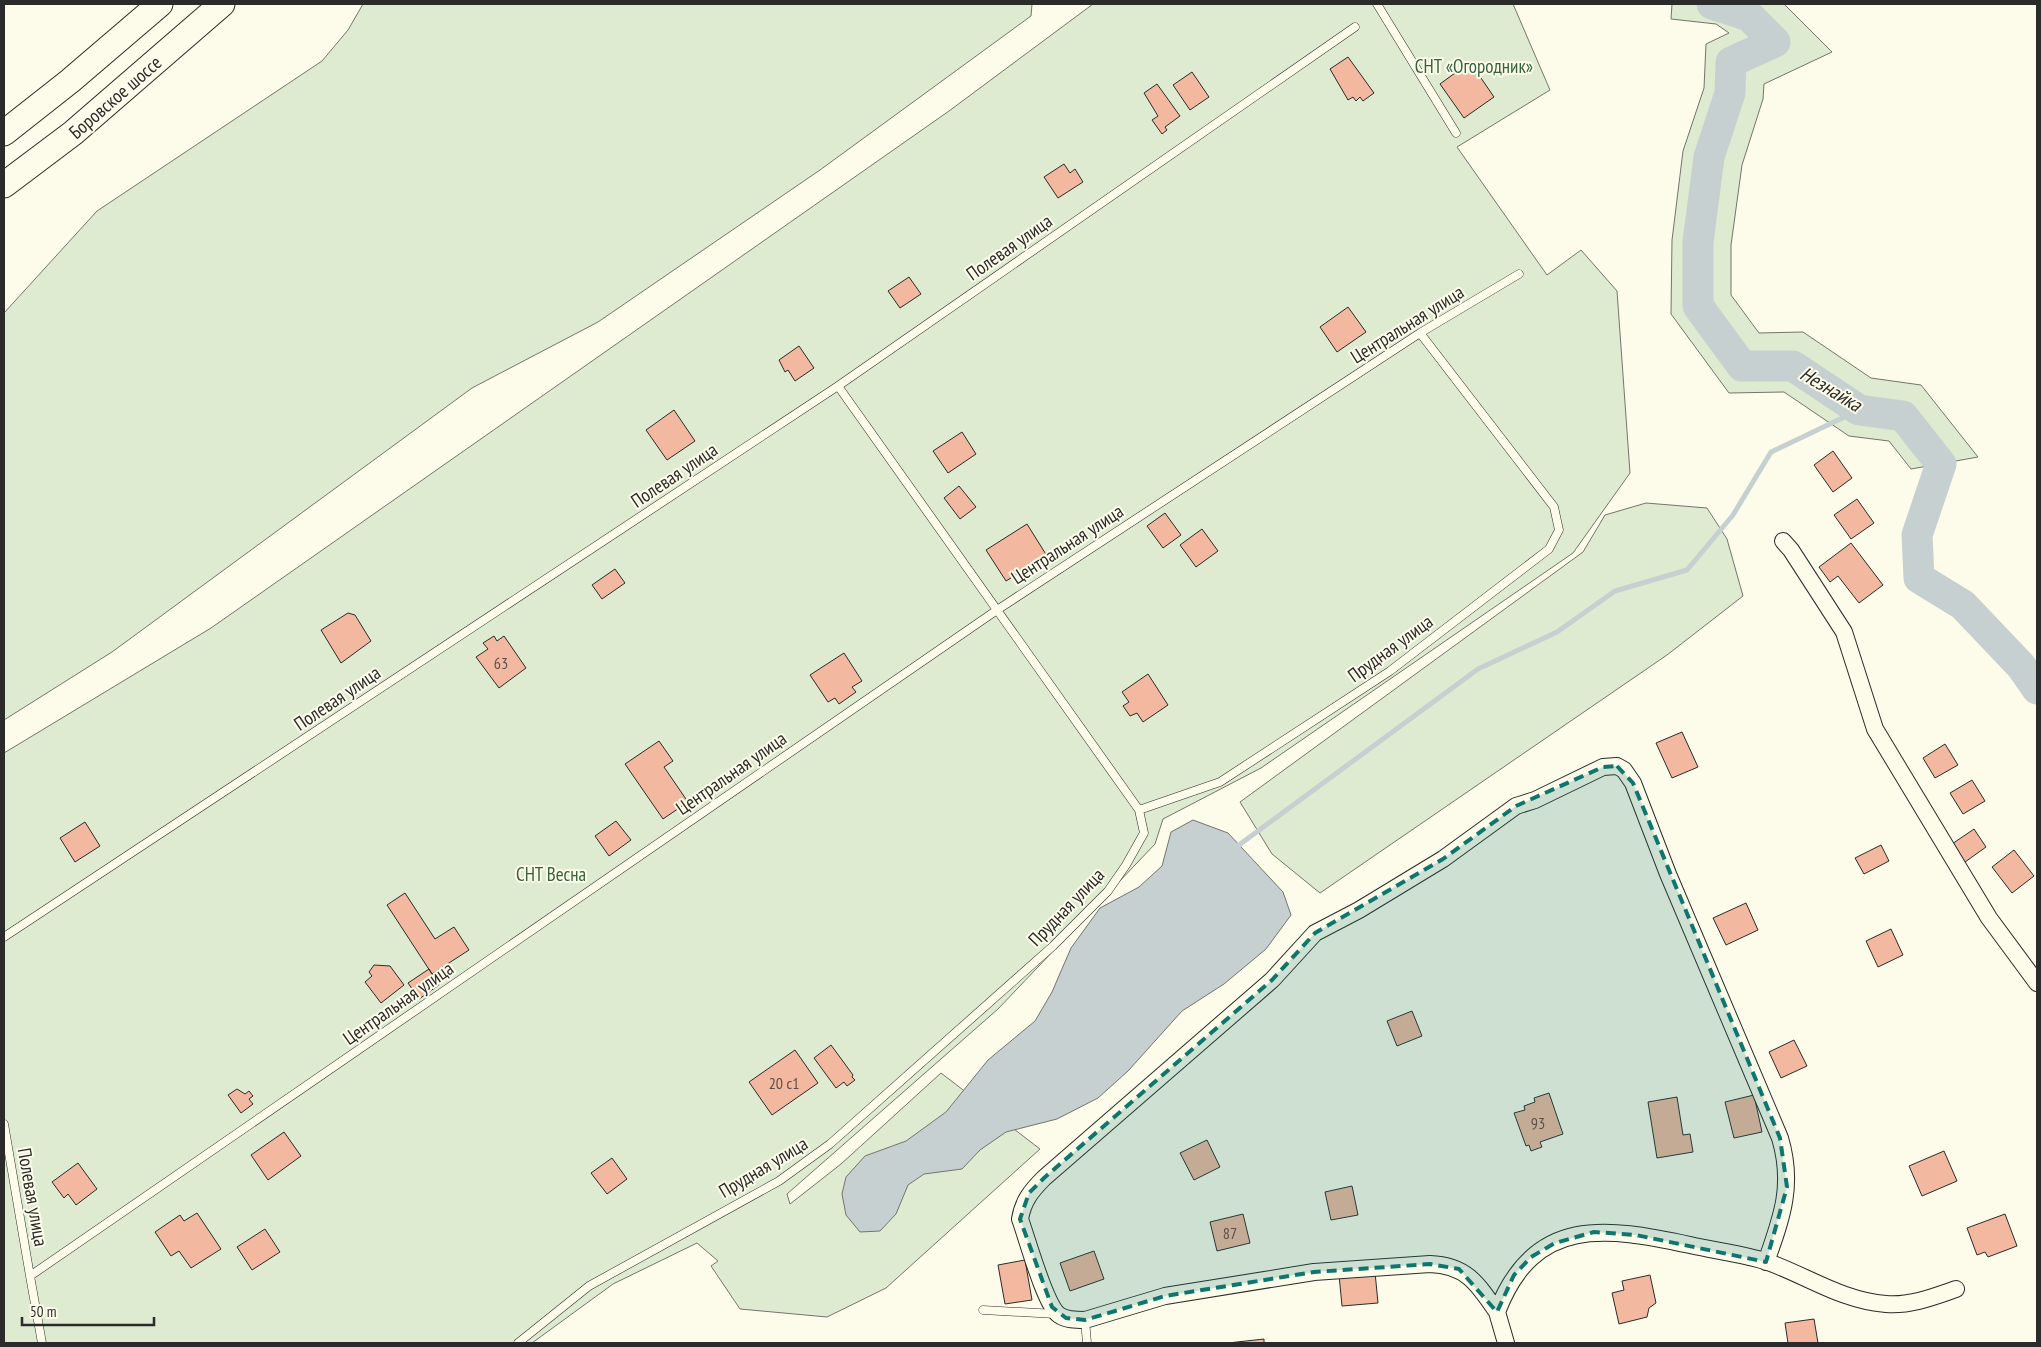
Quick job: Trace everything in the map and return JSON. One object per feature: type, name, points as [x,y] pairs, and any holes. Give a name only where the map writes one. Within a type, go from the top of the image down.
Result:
[{"type":"main road","points":[[4,133],[160,4]]},
{"type":"main road","name":"Боровское шоссе","points":[[4,185],[73,133],[222,4]]},
{"type":"street","points":[[1782,541],[1791,550],[1844,632],[1875,729],[1989,918],[2037,983]]},
{"type":"street","points":[[1506,1343],[1497,1312],[1476,1283],[1460,1269],[1430,1264],[1314,1272],[1174,1294],[1085,1320],[1074,1320],[1058,1314],[1048,1300],[1020,1219],[1029,1193],[1044,1178],[1272,980],[1315,933],[1360,910],[1443,859],[1516,806],[1535,800],[1603,767],[1617,766],[1624,770],[1633,783],[1668,874],[1780,1138],[1786,1158],[1786,1202],[1766,1262]]},
{"type":"street","points":[[1497,1312],[1514,1275],[1531,1257],[1555,1243],[1594,1232],[1658,1238],[1766,1262],[1845,1295],[1884,1304],[1905,1303],[1956,1289]]},
{"type":"lane","points":[[1377,4],[1456,133]]},
{"type":"lane","name":"Полевая улица","points":[[4,937],[838,386],[1355,27]]},
{"type":"lane","name":"Центральная улица","points":[[30,1276],[997,610],[1420,333],[1519,274]]},
{"type":"lane","name":"Прудная улица","points":[[518,1343],[589,1286],[779,1181],[852,1126],[1054,946],[1108,891],[1144,834],[1139,810],[1220,782],[1390,671],[1550,549],[1559,530],[1554,506],[1420,333]]},
{"type":"lane","points":[[838,386],[1139,810]]},
{"type":"lane","name":"Полевая улица","points":[[4,1124],[30,1276]]},
{"type":"lane","points":[[30,1276],[42,1343]]},
{"type":"lane","points":[[983,1310],[1058,1314]]},
{"type":"lane","points":[[1085,1320],[1087,1343]]},
{"type":"highlighted area","points":[[1617,766],[1633,783],[1780,1138],[1787,1187],[1766,1262],[1636,1235],[1594,1232],[1555,1243],[1531,1257],[1514,1275],[1497,1312],[1459,1269],[1430,1264],[1314,1272],[1165,1296],[1085,1320],[1066,1318],[1052,1307],[1020,1219],[1029,1193],[1044,1178],[1272,980],[1315,933],[1443,859],[1516,806],[1603,767]]},
{"type":"green space","points":[[363,4],[1032,4],[1031,16],[820,170],[598,322],[472,388],[112,652],[4,720],[4,313],[97,211],[322,61],[348,30]]},
{"type":"green space","name":"СНТ Весна","points":[[1093,4],[1513,4],[1550,90],[1457,147],[1547,275],[1581,250],[1617,291],[1630,473],[1573,553],[1261,768],[1163,819],[1155,844],[998,1009],[787,1194],[790,1204],[841,1164],[941,1073],[1040,1149],[886,1288],[827,1317],[740,1309],[711,1266],[718,1261],[697,1243],[613,1284],[532,1343],[4,1343],[4,753],[211,628],[949,111]]},
{"type":"green space","points":[[1672,4],[1784,4],[1832,52],[1764,84],[1763,99],[1742,165],[1731,245],[1731,295],[1759,333],[1803,332],[1871,378],[1921,385],[1978,457],[1911,469],[1889,441],[1849,436],[1784,392],[1729,393],[1671,314],[1672,240],[1683,151],[1704,88],[1706,44],[1729,33],[1716,24],[1671,19]]},
{"type":"green space","points":[[1646,503],[1707,508],[1727,539],[1743,596],[1667,655],[1320,893],[1272,854],[1240,802],[1583,552],[1605,515]]},
{"type":"shaded area","points":[[1193,820],[1228,833],[1283,892],[1291,915],[1266,949],[1224,984],[1182,1011],[1128,1071],[1098,1098],[1057,1119],[1006,1132],[980,1150],[962,1169],[924,1174],[908,1185],[896,1214],[880,1231],[860,1232],[846,1215],[842,1194],[846,1177],[865,1156],[906,1141],[946,1112],[988,1060],[1035,1021],[1052,992],[1071,948],[1100,908],[1139,887],[1162,866],[1171,832]]},
{"type":"building","points":[[1348,57],[1374,93],[1363,101],[1360,97],[1356,101],[1353,97],[1348,100],[1330,69]]},
{"type":"building","points":[[1470,62],[1494,97],[1464,118],[1440,84]]},
{"type":"building","points":[[1192,72],[1209,97],[1190,110],[1173,85]]},
{"type":"building","points":[[1157,84],[1180,116],[1165,127],[1167,130],[1162,134],[1152,120],[1158,116],[1144,93]]},
{"type":"building","points":[[1064,164],[1070,173],[1075,169],[1083,182],[1058,198],[1044,177]]},
{"type":"building","points":[[909,277],[921,294],[900,308],[888,291]]},
{"type":"building","points":[[1348,307],[1366,332],[1337,352],[1320,327]]},
{"type":"building","points":[[799,346],[814,368],[795,381],[788,370],[785,372],[779,360]]},
{"type":"building","points":[[674,410],[695,441],[667,460],[646,430]]},
{"type":"building","points":[[962,432],[976,454],[948,473],[933,451]]},
{"type":"building","points":[[1833,451],[1852,478],[1833,492],[1814,465]]},
{"type":"building","points":[[959,486],[976,507],[960,519],[944,498]]},
{"type":"building","points":[[1857,499],[1874,523],[1851,539],[1834,515]]},
{"type":"building","points":[[1165,513],[1181,535],[1163,548],[1147,526]]},
{"type":"building","points":[[1027,524],[1047,556],[1006,581],[986,550]]},
{"type":"building","points":[[1202,529],[1218,551],[1196,567],[1180,545]]},
{"type":"building","points":[[1851,543],[1883,585],[1859,603],[1838,576],[1830,582],[1819,567]]},
{"type":"building","points":[[615,569],[625,583],[602,599],[592,585]]},
{"type":"building","points":[[348,613],[355,615],[371,641],[341,663],[321,630]]},
{"type":"building","points":[[494,636],[497,641],[504,636],[526,668],[499,688],[476,657],[488,649],[483,643]]},
{"type":"building","points":[[844,653],[862,681],[852,687],[856,692],[839,704],[835,698],[828,702],[810,675]]},
{"type":"building","points":[[1148,674],[1168,705],[1143,722],[1137,713],[1130,716],[1123,706],[1129,702],[1122,692]]},
{"type":"building","points":[[1682,732],[1698,767],[1672,778],[1656,743]]},
{"type":"building","points":[[659,741],[673,761],[664,767],[688,802],[663,819],[625,764]]},
{"type":"building","points":[[1945,744],[1958,765],[1935,778],[1923,758]]},
{"type":"building","points":[[1972,780],[1985,801],[1963,814],[1950,793]]},
{"type":"building","points":[[616,821],[631,840],[609,856],[595,836]]},
{"type":"building","points":[[85,822],[100,846],[75,862],[60,838]]},
{"type":"building","points":[[1974,829],[1986,847],[1965,862],[1952,844]]},
{"type":"building","points":[[1881,845],[1889,861],[1864,874],[1855,858]]},
{"type":"building","points":[[2014,850],[2034,876],[2012,893],[1992,867]]},
{"type":"building","points":[[405,893],[435,939],[454,927],[469,950],[432,974],[387,905]]},
{"type":"building","points":[[1746,903],[1758,930],[1726,945],[1713,918]]},
{"type":"building","points":[[1891,929],[1903,955],[1878,967],[1866,941]]},
{"type":"building","points":[[374,965],[390,966],[404,985],[381,1003],[365,982],[372,976],[369,972]]},
{"type":"building","points":[[429,969],[439,985],[419,999],[408,983]]},
{"type":"building","points":[[1412,1011],[1422,1036],[1397,1046],[1387,1021]]},
{"type":"building","points":[[1794,1040],[1807,1066],[1781,1078],[1769,1052]]},
{"type":"building","points":[[831,1045],[855,1080],[847,1086],[844,1082],[836,1088],[814,1058]]},
{"type":"building","points":[[795,1050],[818,1083],[772,1115],[749,1082]]},
{"type":"building","points":[[237,1089],[245,1094],[249,1091],[253,1096],[249,1099],[253,1104],[241,1113],[228,1095]]},
{"type":"building","points":[[1549,1093],[1563,1134],[1540,1142],[1542,1147],[1531,1151],[1529,1145],[1526,1146],[1514,1113],[1525,1110],[1524,1106],[1535,1102],[1534,1098]]},
{"type":"building","points":[[1754,1095],[1762,1132],[1734,1138],[1725,1102]]},
{"type":"building","points":[[1677,1097],[1683,1135],[1690,1134],[1693,1152],[1657,1158],[1648,1102]]},
{"type":"building","points":[[284,1132],[301,1156],[268,1180],[251,1155]]},
{"type":"building","points":[[1207,1140],[1220,1167],[1194,1180],[1180,1153]]},
{"type":"building","points":[[1944,1151],[1957,1181],[1922,1196],[1909,1166]]},
{"type":"building","points":[[612,1158],[627,1179],[607,1194],[591,1173]]},
{"type":"building","points":[[78,1163],[97,1189],[76,1205],[68,1194],[64,1198],[52,1182]]},
{"type":"building","points":[[1352,1186],[1358,1215],[1331,1220],[1325,1192]]},
{"type":"building","points":[[197,1213],[221,1249],[191,1268],[179,1251],[171,1256],[155,1232],[180,1215],[184,1221]]},
{"type":"building","points":[[1243,1214],[1250,1243],[1217,1251],[1210,1222]]},
{"type":"building","points":[[2005,1214],[2017,1246],[1988,1257],[1985,1252],[1977,1255],[1967,1228]]},
{"type":"building","points":[[265,1229],[280,1252],[252,1270],[237,1247]]},
{"type":"building","points":[[1094,1251],[1104,1279],[1070,1291],[1060,1263]]},
{"type":"building","points":[[1025,1260],[1032,1300],[1005,1304],[998,1265]]},
{"type":"building","points":[[1375,1272],[1378,1303],[1342,1306],[1339,1275]]},
{"type":"building","points":[[1650,1275],[1656,1303],[1649,1308],[1647,1317],[1619,1324],[1612,1293],[1624,1290],[1622,1281]]},
{"type":"building","points":[[1814,1319],[1818,1343],[1788,1343],[1785,1323]]},
{"type":"building","points":[[1264,1339],[1264,1343],[1228,1343]]},
{"type":"waterway","name":"Незнайка","points":[[1712,4],[1749,16],[1775,42],[1731,62],[1730,93],[1709,157],[1698,242],[1698,306],[1742,366],[1793,366],[1859,410],[1903,416],[1941,464],[1917,535],[1919,578],[1963,605],[2021,666],[2037,689]]},
{"type":"waterway","points":[[1239,845],[1478,669],[1557,632],[1615,591],[1687,570],[1733,515],[1771,452],[1859,410]]},
{"type":"park label","name":"СНТ «Огородник»","points":[[1474,66]]}]
